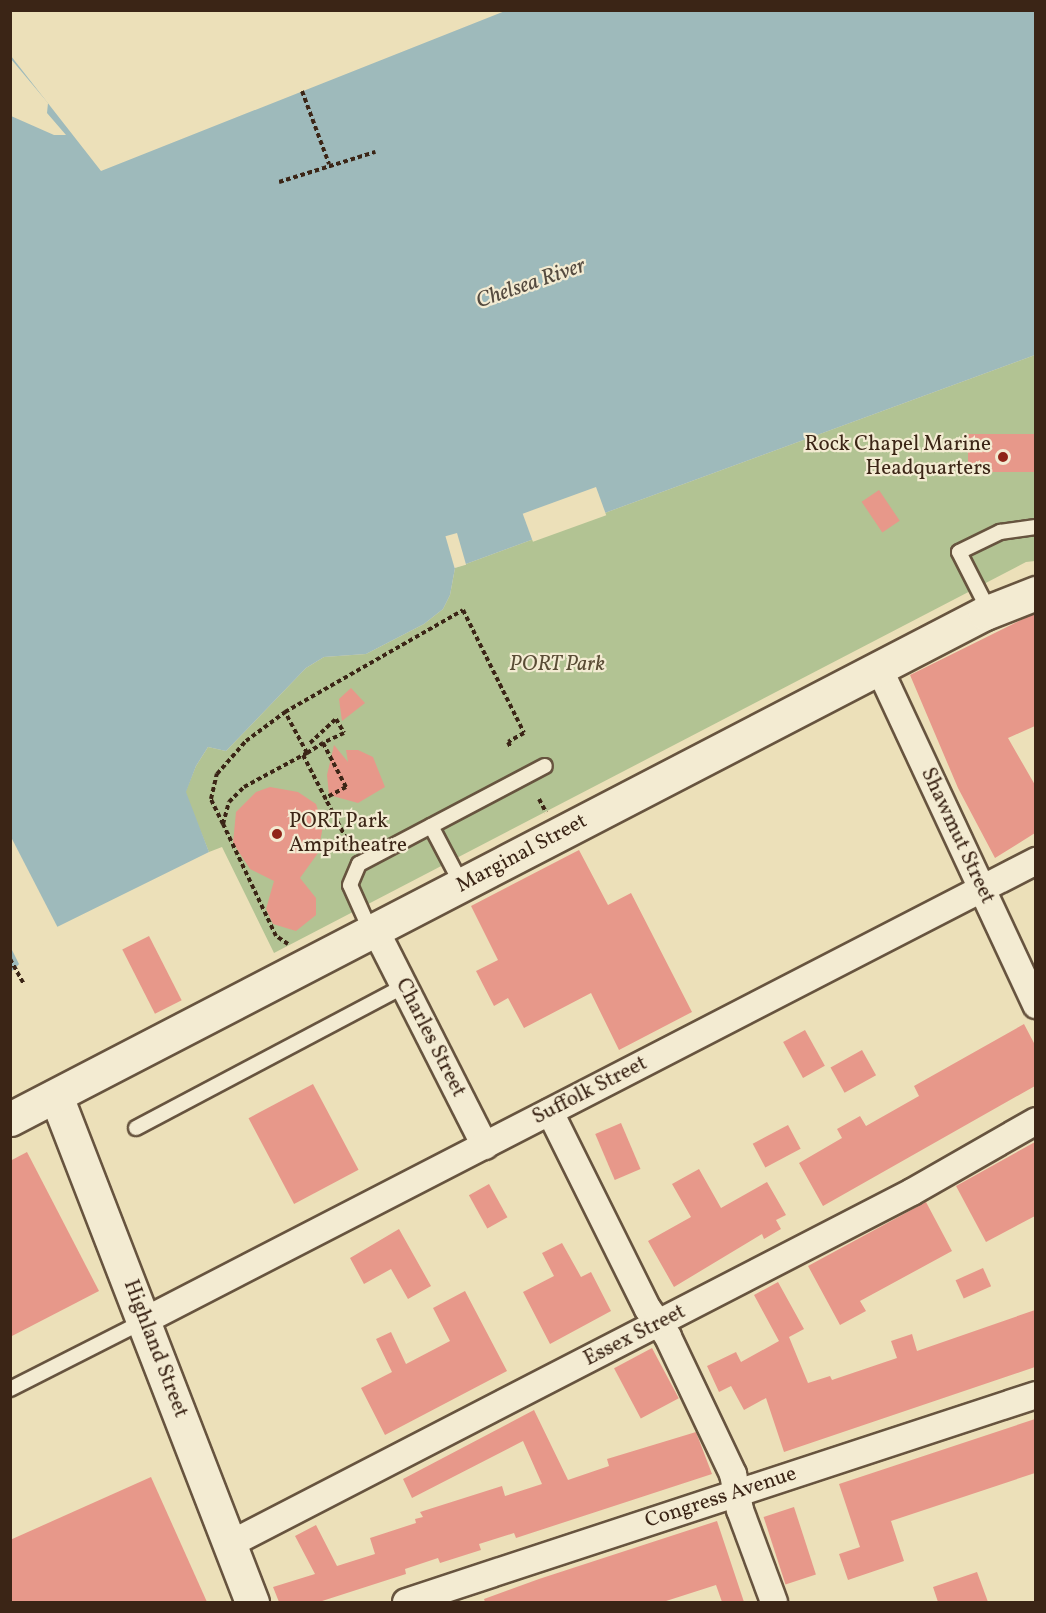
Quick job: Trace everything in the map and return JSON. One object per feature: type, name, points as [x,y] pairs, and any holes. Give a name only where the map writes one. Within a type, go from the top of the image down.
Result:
[{"type":"main road","name":"Marginal Street","points":[[10,1119],[989,611],[1035,593]]},
{"type":"main road","name":"Highland Street","points":[[56,1096],[252,1602]]},
{"type":"street","name":"Shawmut Street","points":[[879,668],[1035,1005]]},
{"type":"street","name":"Suffolk Street","points":[[144,1321],[1035,861]]},
{"type":"street","name":"Charles Street","points":[[373,932],[404,986],[485,1146]]},
{"type":"street","points":[[550,1112],[733,1474],[737,1493],[774,1602]]},
{"type":"street","name":"Essex Street","points":[[230,1544],[912,1192],[1035,1121]]},
{"type":"street","name":"Congress Avenue","points":[[406,1602],[1035,1395]]},
{"type":"lane","points":[[989,611],[959,552],[999,532],[1035,527]]},
{"type":"lane","points":[[373,932],[350,885],[359,864],[546,766]]},
{"type":"lane","points":[[431,826],[463,885]]},
{"type":"lane","points":[[136,1128],[404,986]]},
{"type":"lane","points":[[10,1389],[144,1321]]},
{"type":"path","points":[[302,91],[329,164]]},
{"type":"path","points":[[279,182],[329,164],[375,152]]},
{"type":"path","points":[[292,952],[286,940],[276,936],[211,799],[217,774],[246,741],[285,712],[463,610],[524,733],[508,742],[511,748]]},
{"type":"path","points":[[285,712],[359,864]]},
{"type":"path","points":[[223,824],[224,811],[235,794],[344,733],[336,719],[310,743]]},
{"type":"path","points":[[323,743],[346,787],[326,798]]},
{"type":"path","points":[[539,799],[547,815]]},
{"type":"path","points":[[10,959],[24,984]]},
{"type":"green space","name":"PORT Park","points":[[1035,355],[1035,561],[1026,562],[274,953],[222,847],[209,852],[185,793],[196,766],[208,747],[226,751],[306,668],[324,657],[366,654],[424,624],[443,609],[450,595],[455,568]]},
{"type":"water","name":"Chelsea River","points":[[505,11],[1035,11],[1035,355],[455,568],[450,595],[443,609],[424,624],[366,654],[324,657],[306,668],[226,751],[208,747],[196,766],[186,792],[209,852],[57,927],[11,972],[11,56],[101,171]]},
{"type":"pier","points":[[11,59],[48,103],[47,113],[66,135],[54,135],[11,116]]},
{"type":"pier","points":[[596,487],[606,515],[533,542],[523,514]]},
{"type":"pier","points":[[457,533],[466,565],[455,568],[445,536]]},
{"type":"pier","points":[[11,837],[59,930],[20,966],[11,948]]},
{"type":"building","name":"Rock Chapel Marine Headquarters","points":[[968,434],[1035,434],[1035,472],[968,472]]},
{"type":"building","points":[[879,490],[900,521],[882,532],[862,502]]},
{"type":"building","points":[[1035,613],[1035,726],[1008,738],[1035,785],[1035,833],[995,858],[958,788],[910,675]]},
{"type":"building","points":[[351,688],[365,703],[342,721],[339,699]]},
{"type":"building","points":[[334,745],[348,762],[346,750],[358,750],[373,757],[385,787],[358,803],[329,795],[327,775]]},
{"type":"building","name":"PORT Park Ampitheatre","points":[[270,787],[298,792],[316,804],[323,826],[318,853],[300,878],[316,898],[316,915],[296,931],[273,924],[266,909],[274,881],[250,869],[233,843],[236,812],[256,792]]},
{"type":"building","points":[[579,850],[608,905],[631,893],[692,1012],[619,1050],[591,993],[524,1028],[508,998],[494,1006],[476,971],[498,960],[471,906]]},
{"type":"building","points":[[149,936],[182,1000],[155,1014],[122,950]]},
{"type":"building","points":[[1024,1024],[1035,1045],[1035,1086],[823,1206],[799,1163],[842,1138],[837,1129],[860,1116],[866,1126],[919,1096],[914,1086]]},
{"type":"building","points":[[805,1030],[825,1066],[803,1078],[783,1042]]},
{"type":"building","points":[[862,1050],[876,1075],[845,1093],[831,1067]]},
{"type":"building","points":[[313,1084],[359,1170],[294,1204],[249,1118]]},
{"type":"building","points":[[621,1123],[641,1169],[615,1180],[595,1134]]},
{"type":"building","points":[[788,1125],[801,1149],[765,1168],[753,1144]]},
{"type":"building","points":[[1035,1142],[1035,1216],[986,1242],[956,1186]]},
{"type":"building","points":[[27,1152],[99,1291],[10,1337],[10,1161]]},
{"type":"building","points":[[699,1169],[721,1208],[767,1182],[786,1215],[776,1220],[781,1229],[764,1239],[762,1234],[674,1287],[648,1241],[691,1217],[672,1184]]},
{"type":"building","points":[[489,1184],[507,1217],[487,1228],[469,1195]]},
{"type":"building","points":[[926,1202],[952,1251],[860,1301],[866,1311],[840,1325],[808,1266]]},
{"type":"building","points":[[399,1229],[431,1286],[408,1299],[391,1269],[364,1284],[350,1258]]},
{"type":"building","points":[[562,1243],[581,1277],[591,1272],[611,1311],[550,1344],[523,1292],[554,1276],[542,1253]]},
{"type":"building","points":[[983,1268],[991,1286],[964,1298],[956,1280]]},
{"type":"building","points":[[778,1282],[804,1329],[789,1337],[808,1383],[830,1376],[832,1380],[897,1358],[891,1341],[912,1334],[917,1351],[1035,1310],[1035,1367],[784,1452],[766,1398],[744,1410],[731,1386],[719,1392],[707,1366],[736,1352],[741,1362],[779,1341],[754,1295]]},
{"type":"building","points":[[465,1291],[507,1371],[385,1435],[361,1388],[392,1372],[376,1339],[391,1332],[406,1364],[450,1341],[433,1308]]},
{"type":"building","points":[[652,1348],[679,1398],[641,1419],[614,1368]]},
{"type":"building","points":[[534,1410],[568,1480],[609,1466],[607,1459],[696,1432],[712,1474],[516,1538],[514,1533],[479,1544],[481,1550],[440,1563],[438,1558],[405,1569],[406,1574],[319,1602],[279,1602],[273,1587],[315,1574],[295,1536],[316,1525],[337,1566],[375,1554],[370,1538],[416,1523],[415,1519],[423,1517],[420,1512],[502,1486],[505,1496],[542,1484],[523,1441],[412,1498],[403,1479]]},
{"type":"building","points":[[1035,1419],[1035,1473],[891,1521],[904,1561],[848,1580],[839,1554],[860,1547],[839,1484]]},
{"type":"building","points":[[151,1477],[207,1602],[10,1602],[10,1540]]},
{"type":"building","points":[[794,1507],[816,1575],[786,1584],[764,1517]]},
{"type":"building","points":[[717,1521],[744,1602],[722,1602],[716,1585],[663,1602],[485,1602],[484,1599],[539,1579]]},
{"type":"building","points":[[977,1572],[988,1602],[938,1602],[933,1587]]},
{"type":"place","name":"Rock Chapel Marine Headquarters","points":[[1003,457]]},
{"type":"place","name":"PORT Park Ampitheatre","points":[[277,834]]}]
